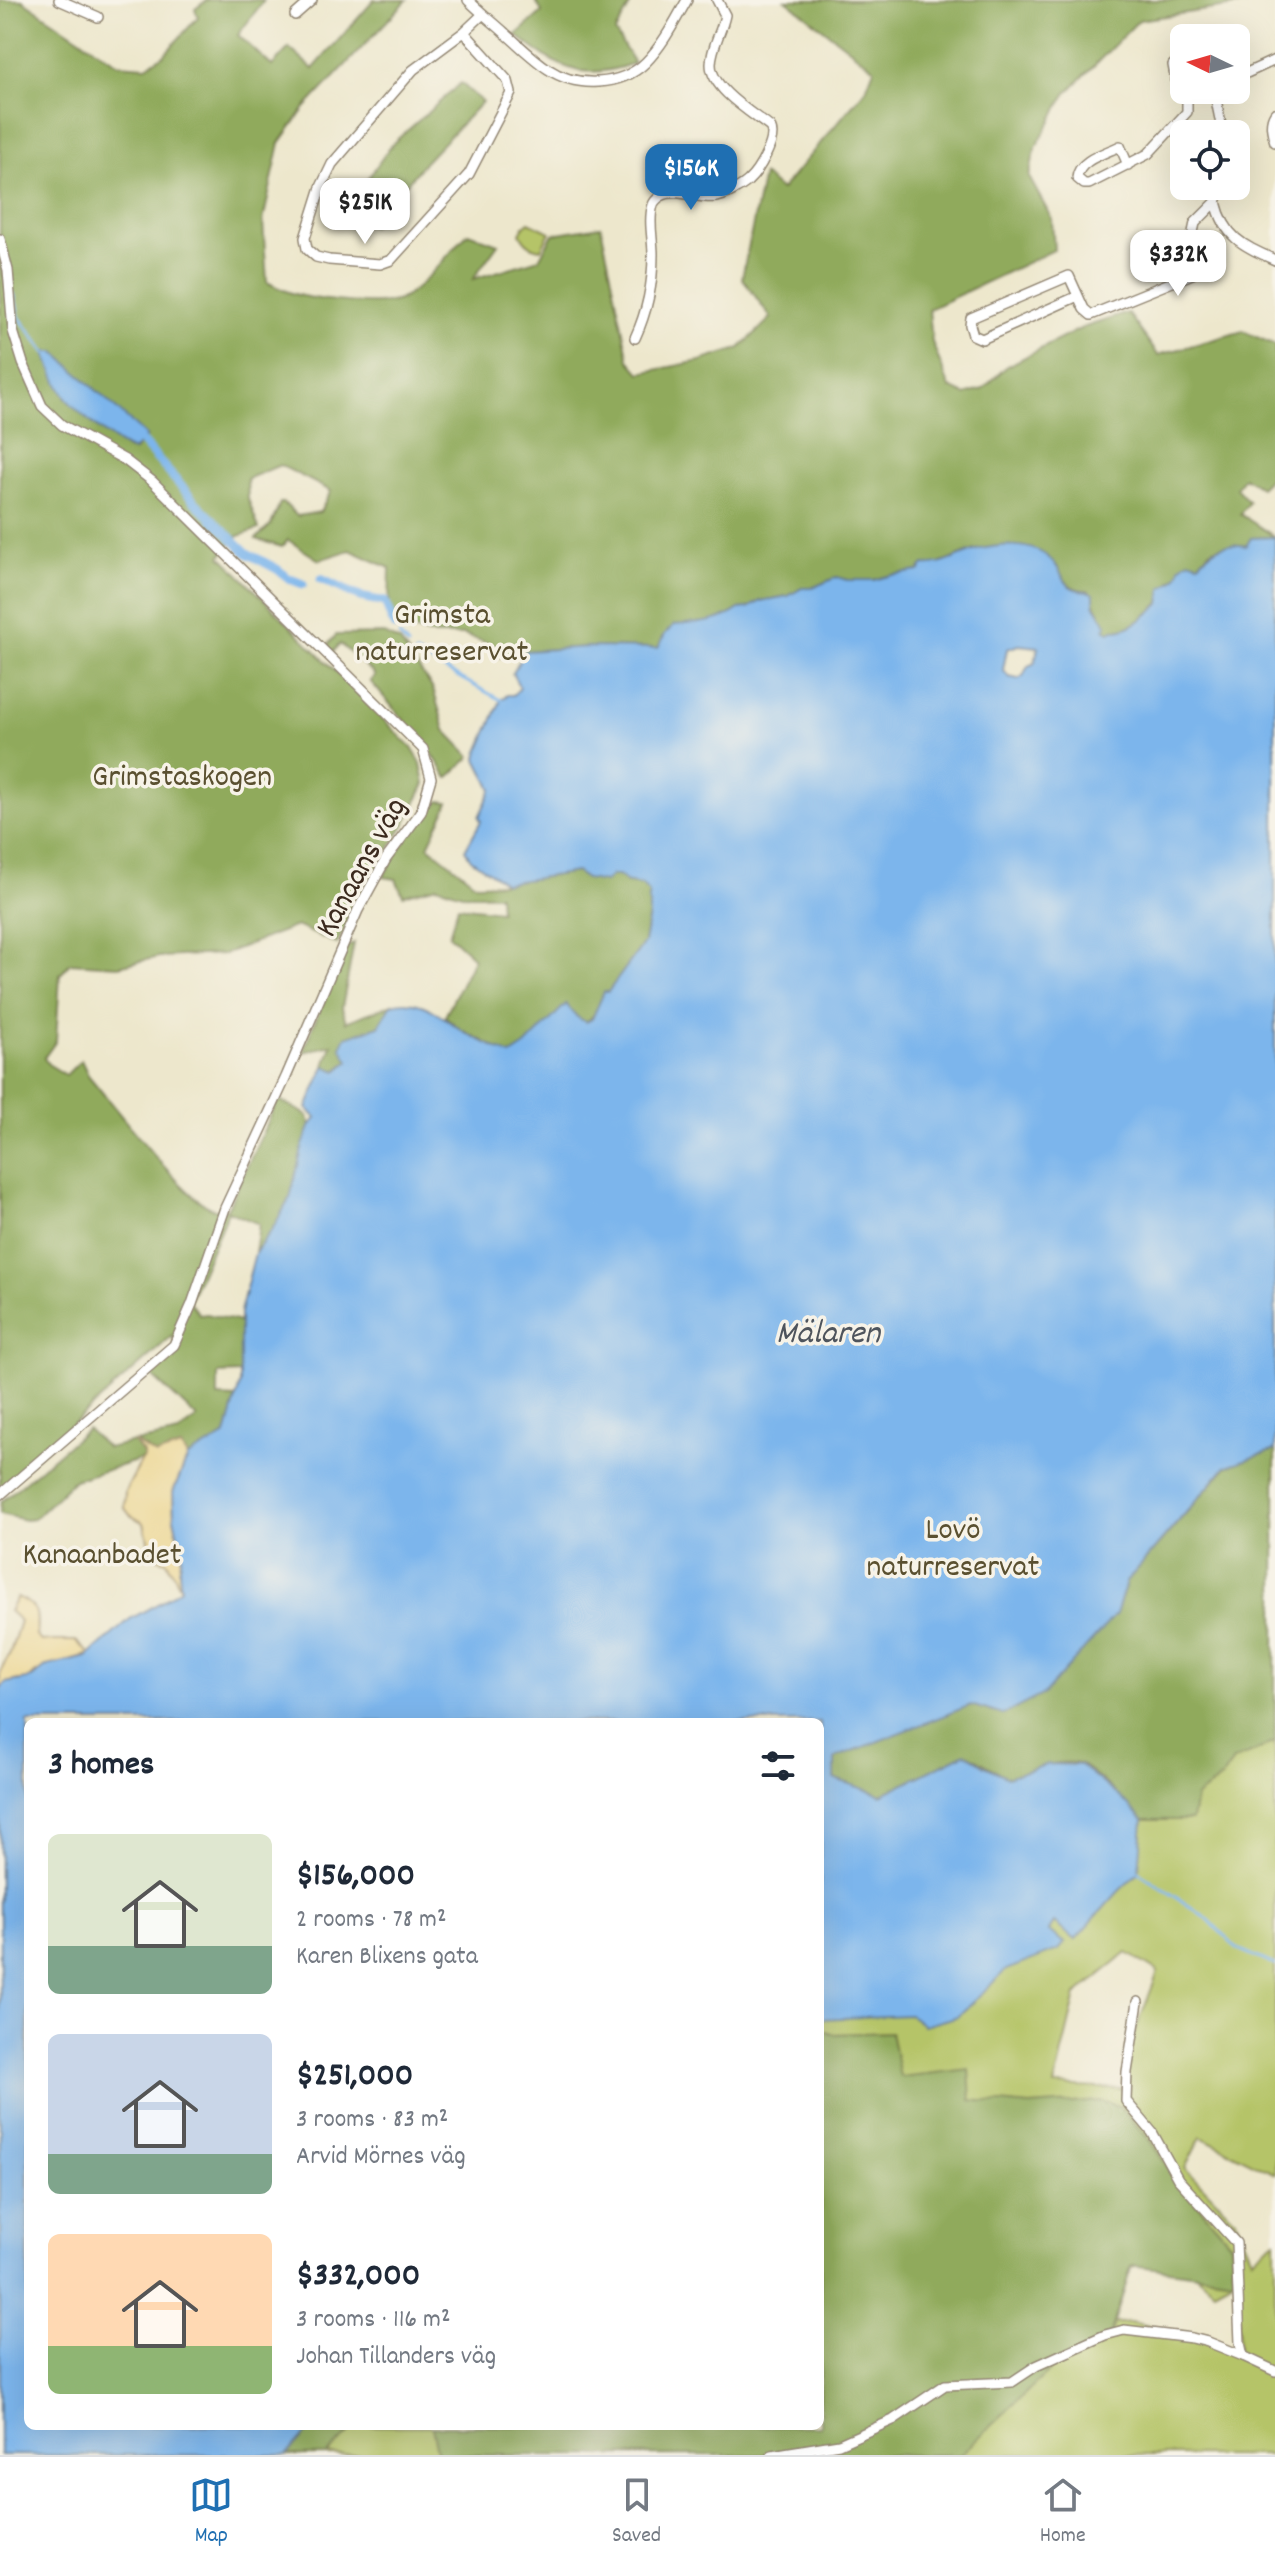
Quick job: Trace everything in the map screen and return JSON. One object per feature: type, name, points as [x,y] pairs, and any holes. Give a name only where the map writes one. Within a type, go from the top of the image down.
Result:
[{"type":"street","points":[[59,0],[98,17]]},
{"type":"street","points":[[295,15],[312,0]]},
{"type":"street","points":[[468,0],[546,68],[566,78],[594,83],[613,80],[646,62],[687,0]]},
{"type":"street","points":[[635,338],[647,307],[653,257],[651,220],[657,198],[675,193],[720,197],[748,181],[774,138],[770,127],[732,98],[713,77],[711,63],[725,15],[717,0]]},
{"type":"street","points":[[464,32],[511,86],[511,93],[469,174],[391,260],[380,264],[316,257],[307,249],[305,238],[321,187],[332,164],[413,70],[482,15]]},
{"type":"street","points":[[1250,72],[1275,60]]},
{"type":"street","points":[[1128,165],[1120,146],[1081,165],[1076,172],[1077,178],[1081,183],[1089,184],[1128,165],[1148,154],[1187,112],[1186,104]]},
{"type":"street","points":[[1275,113],[1271,130],[1275,142]]},
{"type":"street","points":[[1078,296],[982,339],[973,335],[971,318],[1069,276],[1084,309],[1091,315],[1192,274],[1197,269],[1192,237],[1195,223],[1216,202],[1221,220],[1230,234],[1275,260]]},
{"type":"street","name":"Kanaans väg","points":[[0,239],[8,270],[14,338],[42,406],[62,425],[125,460],[152,481],[423,749],[431,778],[421,812],[386,859],[358,910],[225,1208],[192,1304],[174,1345],[1,1495]]},
{"type":"street","points":[[1138,2002],[1127,2072],[1126,2101],[1152,2132],[1178,2179],[1236,2243],[1243,2356]]},
{"type":"street","points":[[772,2455],[839,2444],[893,2420],[945,2385],[1012,2382],[1036,2366],[1105,2335],[1124,2330],[1208,2342],[1275,2371]]},
{"type":"green space","name":"Grimstaskogen","points":[[0,0],[22,0],[118,64],[146,66],[164,55],[198,17],[195,9],[207,0],[264,0],[238,35],[272,66],[289,48],[313,69],[374,0],[407,0],[305,108],[280,143],[263,221],[267,282],[311,298],[393,302],[418,287],[468,233],[498,244],[473,279],[539,259],[553,234],[601,226],[629,360],[640,373],[700,361],[739,349],[771,318],[742,278],[763,175],[781,190],[866,89],[874,68],[786,0],[1275,0],[1139,20],[1066,94],[1035,149],[1029,177],[1052,219],[1054,250],[929,309],[932,342],[950,388],[965,395],[983,389],[1007,366],[1082,328],[1128,313],[1158,355],[1243,331],[1275,345],[1275,473],[1260,487],[1244,477],[1236,488],[1249,502],[1240,514],[1275,537],[1251,538],[1247,546],[1228,545],[1210,551],[1199,563],[1169,584],[1160,603],[1132,625],[1110,633],[1105,629],[1106,625],[1088,590],[1076,589],[1068,584],[1056,565],[975,550],[934,566],[924,565],[919,571],[874,580],[837,577],[788,596],[761,601],[713,621],[665,634],[658,648],[588,647],[525,651],[522,656],[498,657],[494,645],[464,635],[428,635],[398,627],[389,607],[390,568],[350,550],[319,560],[288,540],[282,547],[256,539],[271,525],[280,503],[284,503],[297,516],[320,512],[331,491],[280,465],[247,479],[248,499],[259,529],[236,537],[221,556],[412,748],[421,763],[425,784],[360,897],[337,944],[296,926],[224,954],[159,957],[118,966],[70,963],[60,975],[56,1041],[44,1058],[66,1075],[81,1060],[88,1075],[149,1149],[201,1202],[214,1209],[227,1209],[276,1104],[281,1101],[307,1115],[311,1125],[290,1198],[273,1228],[255,1253],[259,1224],[228,1211],[189,1301],[200,1315],[240,1322],[240,1373],[218,1374],[218,1397],[236,1398],[226,1435],[188,1457],[181,1447],[156,1455],[136,1442],[179,1433],[197,1418],[150,1374],[176,1352],[173,1335],[0,1489]],"holes":[[[65,398],[146,437],[134,451],[127,449]]]},
{"type":"green space","points":[[535,0],[633,0],[615,32],[634,63],[599,72],[584,71],[544,56],[516,35],[542,12]]},
{"type":"green space","points":[[461,83],[482,102],[421,166],[372,226],[343,214],[392,144]]},
{"type":"green space","points":[[529,222],[550,232],[541,249],[528,244],[520,233]]},
{"type":"green space","points":[[384,634],[400,642],[433,689],[445,730],[471,757],[448,778],[429,749],[370,681],[375,676],[372,672],[340,644],[333,652],[327,646],[336,635]]},
{"type":"green space","points":[[439,801],[449,802],[428,846],[476,884],[505,883],[576,872],[586,879],[612,875],[623,877],[625,882],[642,885],[649,892],[644,943],[608,992],[604,992],[596,1014],[586,1022],[566,1005],[525,1047],[511,1056],[460,1029],[445,1016],[474,958],[449,935],[458,906],[500,911],[499,895],[462,894],[437,886],[403,895],[396,879],[383,877],[408,837]]},
{"type":"green space","points":[[354,943],[342,1008],[346,1022],[392,1004],[379,1026],[346,1037],[349,1061],[336,1071],[325,1066],[332,1045],[303,1052],[344,948]]},
{"type":"green space","points":[[1261,1427],[1275,1587],[1275,2174],[1201,2137],[1185,2168],[1235,2219],[1252,2258],[1275,2240],[1275,2455],[0,2455],[0,2187],[24,2392],[24,2430],[824,2430],[824,1719]],"holes":[[[1127,1953],[1158,1972],[1128,2051],[1122,2089],[1054,2086],[1076,1995]],[[1169,2250],[1214,2290],[1236,2278],[1239,2347],[1235,2352],[1210,2338],[1130,2322],[1110,2324],[1126,2270]]]},
{"type":"green space","points":[[87,1429],[107,1448],[134,1442],[143,1453],[143,1459],[74,1480],[34,1519],[0,1514],[1,1502]]},
{"type":"green space","points":[[1275,1450],[1275,1742],[1233,1761],[1222,1778],[1196,1797],[1192,1820],[1143,1820],[1095,1775],[1073,1763],[1044,1766],[1007,1777],[966,1753],[881,1795],[835,1779],[835,1757],[971,1705],[1003,1715],[1116,1614],[1126,1582],[1227,1466]]},
{"type":"green space","points":[[824,2030],[831,2034],[891,2032],[900,2077],[969,2069],[971,2100],[1030,2106],[1100,2101],[1119,2106],[1148,2138],[1177,2181],[1231,2243],[1234,2279],[1132,2265],[1110,2335],[1052,2368],[960,2455],[438,2455],[433,2430],[824,2430]]},
{"type":"green space","points":[[309,2430],[352,2430],[326,2455],[286,2455]]},
{"type":"sand","points":[[134,1442],[156,1455],[181,1447],[188,1457],[173,1492],[174,1518],[182,1556],[179,1572],[181,1588],[167,1561],[157,1558],[150,1548],[144,1523],[130,1515],[124,1507],[125,1492],[143,1458],[143,1453]]},
{"type":"sand","points":[[17,1597],[30,1604],[36,1612],[36,1636],[41,1641],[76,1641],[90,1654],[36,1673],[28,1680],[12,1681],[0,1690],[0,1671],[10,1653],[20,1621],[9,1611]]},
{"type":"water","points":[[45,352],[55,352],[146,436],[133,451],[109,436],[72,405],[60,389]]},
{"type":"water","name":"Mälaren","points":[[1275,537],[1275,1450],[1226,1466],[1126,1582],[1116,1614],[1044,1694],[1003,1715],[971,1705],[835,1758],[835,1779],[881,1795],[966,1753],[1007,1777],[1048,1764],[1080,1765],[1143,1820],[1139,1872],[1075,1940],[1054,1923],[1049,1931],[1064,1943],[1058,1950],[1006,1970],[958,2016],[924,2026],[910,2015],[824,2019],[824,1718],[24,1718],[24,2430],[309,2430],[286,2455],[0,2455],[0,1690],[5,1683],[32,1678],[47,1666],[87,1657],[130,1619],[181,1588],[179,1572],[182,1555],[174,1518],[173,1492],[188,1457],[226,1435],[240,1384],[240,1312],[255,1253],[290,1198],[303,1145],[316,1118],[307,1108],[325,1066],[337,1071],[349,1061],[341,1047],[346,1037],[379,1026],[392,1004],[411,1002],[428,1008],[472,1036],[511,1055],[525,1046],[566,1004],[577,1017],[586,1022],[592,1019],[604,992],[608,992],[644,943],[649,893],[642,885],[625,882],[622,877],[612,875],[605,882],[586,879],[576,872],[505,883],[471,859],[465,850],[481,821],[479,817],[492,789],[477,759],[478,754],[501,700],[520,688],[512,673],[525,651],[588,647],[658,648],[674,625],[716,620],[761,601],[788,596],[837,577],[874,580],[919,571],[924,565],[944,562],[977,550],[1009,545],[1041,552],[1071,587],[1094,594],[1094,604],[1107,625],[1105,629],[1110,632],[1132,625],[1160,604],[1162,589],[1174,580],[1180,567],[1189,560],[1199,563],[1220,547],[1232,544],[1246,546],[1251,538]],"holes":[[[1019,645],[1038,647],[1035,663],[1028,666],[1018,679],[1009,677],[1003,670],[1007,649]]]},
{"type":"waterway","points":[[14,294],[19,317],[46,353]]},
{"type":"waterway","points":[[142,442],[195,502],[247,553],[303,584]]},
{"type":"waterway","points":[[321,579],[360,597],[385,602],[394,626]]},
{"type":"waterway","points":[[399,636],[408,646]]},
{"type":"waterway","points":[[416,654],[501,700]]},
{"type":"waterway","points":[[1139,1872],[1207,1918],[1236,1948],[1275,1965]]},
{"type":"park label","name":"Grimsta naturreservat","points":[[442,630]]},
{"type":"park label","name":"Lovö naturreservat","points":[[953,1546]]},
{"type":"park label","name":"Kanaanbadet","points":[[102,1552]]}]
